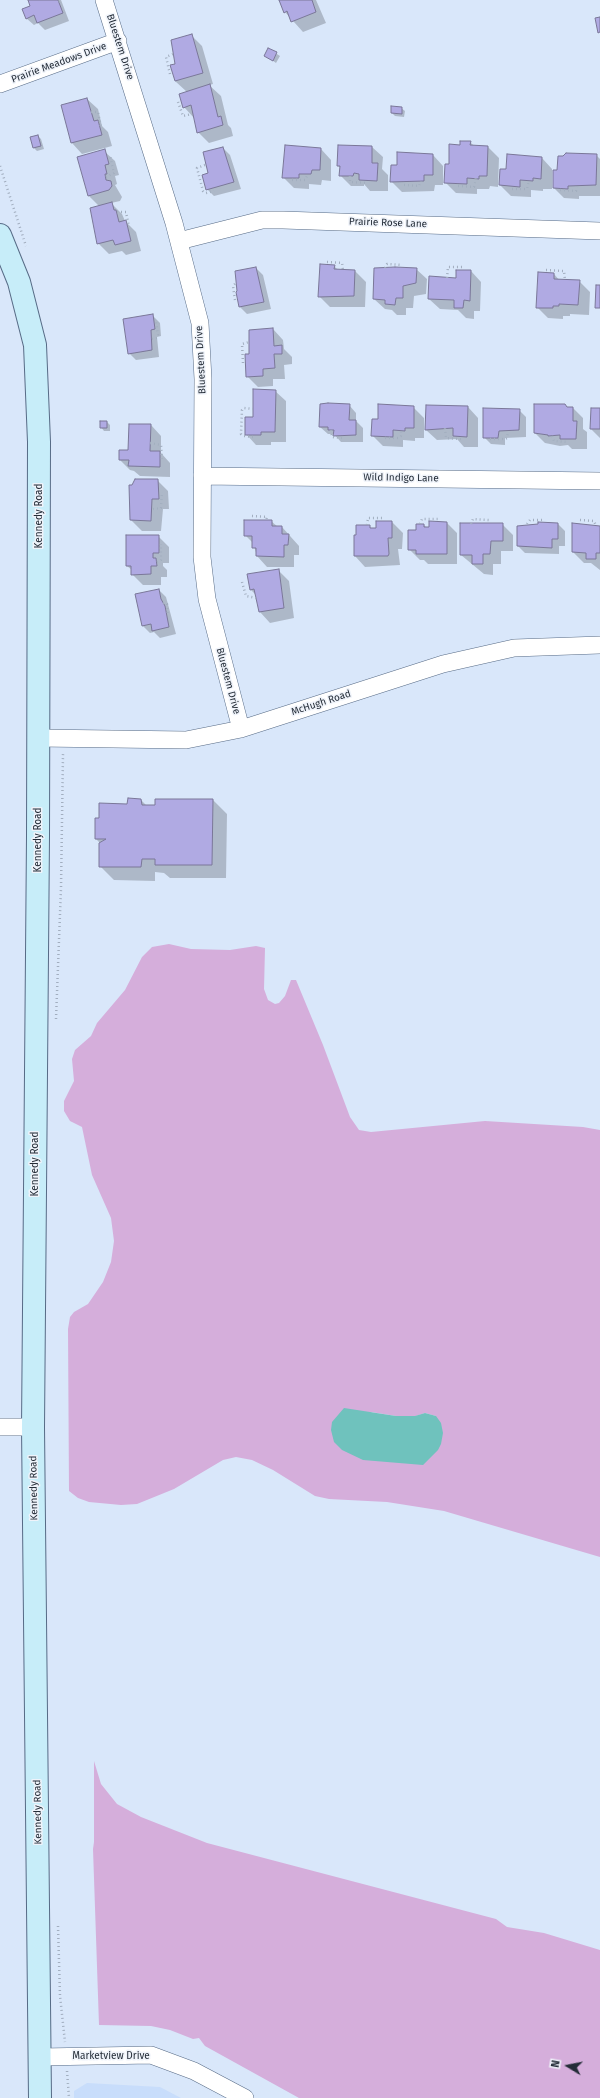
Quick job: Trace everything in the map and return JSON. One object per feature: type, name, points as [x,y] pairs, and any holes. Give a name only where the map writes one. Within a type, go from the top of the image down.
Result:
[{"type":"main road","name":"Kennedy Road","points":[[0,235],[18,282],[35,345],[39,442],[39,738],[33,1427],[41,2057],[40,2098]]},
{"type":"street","name":"Bluestem Drive","points":[[104,0],[179,241],[198,315],[202,342],[202,557],[207,599],[241,729]]},
{"type":"street","name":"Prairie Meadows Drive","points":[[0,84],[118,42]]},
{"type":"street","name":"Prairie Rose Lane","points":[[179,241],[262,220],[600,231]]},
{"type":"street","name":"Wild Indigo Lane","points":[[202,476],[600,481]]},
{"type":"street","name":"McHugh Road","points":[[39,738],[186,740],[241,729],[443,664],[514,648],[600,645]]},
{"type":"street","points":[[0,1427],[33,1427]]},
{"type":"street","name":"Marketview Drive","points":[[41,2057],[151,2055],[194,2071],[245,2098]]},
{"type":"path","points":[[170,74],[166,57],[173,54]]},
{"type":"path","points":[[178,102],[183,116],[192,114]]},
{"type":"path","points":[[92,112],[98,112],[102,127]]},
{"type":"path","points":[[106,176],[114,173],[110,156]]},
{"type":"path","points":[[204,165],[197,168],[203,191],[214,191]]},
{"type":"path","points":[[292,180],[305,180],[308,174]]},
{"type":"path","points":[[350,176],[350,182],[368,183]]},
{"type":"path","points":[[458,186],[474,187],[476,178]]},
{"type":"path","points":[[404,185],[419,186],[421,181]]},
{"type":"path","points":[[512,188],[528,189],[529,181]]},
{"type":"path","points":[[560,190],[576,191],[577,186]]},
{"type":"path","points":[[117,212],[126,212],[129,227]]},
{"type":"path","points":[[327,262],[342,263],[343,270]]},
{"type":"path","points":[[385,268],[387,264],[402,265]]},
{"type":"path","points":[[447,278],[448,267],[464,267]]},
{"type":"path","points":[[546,270],[564,271],[565,280]]},
{"type":"path","points":[[235,300],[233,286],[236,283]]},
{"type":"path","points":[[152,339],[157,338],[158,336],[156,322]]},
{"type":"path","points":[[243,363],[242,344],[249,342]]},
{"type":"path","points":[[253,409],[243,409],[242,427],[242,435],[253,437]]},
{"type":"path","points":[[445,428],[446,438],[461,439]]},
{"type":"path","points":[[331,430],[332,437],[342,438]]},
{"type":"path","points":[[385,438],[398,438],[401,436],[401,431]]},
{"type":"path","points":[[490,439],[505,439],[508,432]]},
{"type":"path","points":[[552,436],[554,441],[568,442]]},
{"type":"path","points":[[150,443],[161,445],[162,459]]},
{"type":"path","points":[[153,509],[161,508],[162,492]]},
{"type":"path","points":[[252,516],[267,517],[266,520]]},
{"type":"path","points":[[367,526],[368,518],[384,518]]},
{"type":"path","points":[[420,524],[422,519],[438,519]]},
{"type":"path","points":[[471,524],[473,519],[489,520]]},
{"type":"path","points":[[527,524],[528,520],[543,520]]},
{"type":"path","points":[[580,520],[594,521],[596,526]]},
{"type":"path","points":[[156,562],[161,560],[161,544]]},
{"type":"path","points":[[242,582],[246,596],[256,598]]},
{"type":"path","points":[[163,603],[167,604],[168,614]]},
{"type":"path","points":[[56,1025],[64,761]]},
{"type":"path","points":[[58,1919],[60,1996],[66,2042]]},
{"type":"path","points":[[68,2082],[69,2098]]},
{"type":"shaded area","points":[[169,944],[191,949],[230,950],[256,946],[265,948],[264,989],[268,1000],[275,1004],[279,1003],[285,996],[291,980],[296,980],[323,1045],[350,1117],[359,1130],[371,1132],[485,1121],[583,1127],[600,1130],[600,1557],[444,1511],[387,1502],[329,1499],[315,1496],[273,1470],[252,1460],[236,1457],[223,1460],[174,1489],[137,1504],[121,1505],[89,1502],[78,1498],[69,1491],[68,1329],[70,1317],[74,1312],[88,1304],[103,1282],[111,1262],[114,1241],[111,1218],[92,1175],[82,1127],[70,1121],[64,1111],[64,1101],[74,1081],[72,1059],[75,1050],[91,1036],[97,1023],[125,990],[142,957],[152,947]],"holes":[[[371,1412],[396,1416],[416,1416],[425,1413],[436,1416],[413,1464]]]},
{"type":"shaded area","points":[[344,1408],[396,1416],[415,1416],[425,1413],[436,1416],[441,1423],[443,1433],[441,1444],[438,1450],[423,1465],[363,1460],[342,1450],[334,1442],[331,1430],[332,1422]]},
{"type":"shaded area","points":[[94,1761],[101,1784],[117,1804],[141,1817],[207,1843],[496,1919],[507,1927],[544,1933],[600,1950],[600,2098],[299,2098],[205,2046],[199,2038],[193,2039],[170,2030],[151,2026],[99,2025],[93,1849]]},
{"type":"shaded area","points":[[87,2083],[160,2087],[181,2098],[74,2098],[74,2091]]},
{"type":"building","points":[[28,0],[58,0],[63,13],[37,23],[34,15],[26,19],[22,9],[30,6]]},
{"type":"building","points":[[279,0],[312,0],[316,12],[291,22],[287,11],[284,13]]},
{"type":"building","points":[[600,17],[600,32],[598,33],[595,18]]},
{"type":"building","points":[[192,34],[203,73],[175,81],[170,65],[175,64],[171,40]]},
{"type":"building","points":[[268,48],[277,52],[273,61],[264,56]]},
{"type":"building","points":[[210,84],[218,117],[221,116],[223,125],[197,133],[191,105],[183,108],[179,94]]},
{"type":"building","points":[[87,98],[94,121],[98,120],[102,135],[71,143],[61,105]]},
{"type":"building","points":[[391,106],[402,107],[402,114],[391,113]]},
{"type":"building","points":[[38,135],[41,146],[33,148],[30,137]]},
{"type":"building","points":[[460,141],[471,141],[470,145],[488,146],[487,176],[479,176],[479,179],[467,178],[467,184],[444,183],[445,164],[449,164],[449,144],[460,145]]},
{"type":"building","points":[[285,145],[321,148],[320,170],[312,170],[311,174],[299,174],[299,178],[282,178]]},
{"type":"building","points":[[338,145],[372,146],[372,163],[378,163],[377,181],[359,180],[359,174],[354,173],[353,176],[339,176],[340,166],[337,166]]},
{"type":"building","points":[[223,147],[234,182],[206,190],[202,175],[208,173],[203,152]]},
{"type":"building","points":[[105,149],[109,164],[105,165],[107,174],[105,174],[106,180],[111,181],[112,186],[109,190],[88,196],[77,157]]},
{"type":"building","points":[[397,152],[433,154],[433,175],[424,175],[424,181],[390,182],[391,165],[397,165]]},
{"type":"building","points":[[566,153],[597,154],[596,185],[568,186],[568,189],[553,188],[553,170],[557,170],[558,156],[563,156]]},
{"type":"building","points":[[507,154],[542,157],[541,179],[533,178],[533,181],[520,180],[520,187],[499,185],[500,169],[506,169]]},
{"type":"building","points":[[112,202],[119,222],[126,220],[131,241],[115,245],[113,240],[97,244],[90,208]]},
{"type":"building","points":[[320,264],[335,265],[334,269],[355,270],[354,296],[318,297]]},
{"type":"building","points":[[256,267],[264,302],[239,307],[236,292],[235,271]]},
{"type":"building","points":[[374,268],[417,268],[416,283],[403,286],[403,298],[396,298],[395,305],[385,304],[385,300],[373,299]]},
{"type":"building","points":[[456,270],[471,270],[470,301],[464,300],[463,308],[454,308],[454,300],[428,299],[429,276],[456,278]]},
{"type":"building","points":[[538,272],[554,273],[554,279],[580,280],[578,305],[559,304],[559,306],[553,306],[553,308],[536,308]]},
{"type":"building","points":[[596,285],[600,285],[600,308],[595,308]]},
{"type":"building","points":[[153,314],[155,329],[151,330],[152,350],[128,354],[123,319]]},
{"type":"building","points":[[273,328],[274,346],[282,345],[282,354],[274,354],[275,368],[263,369],[263,376],[246,377],[245,354],[249,354],[249,330]]},
{"type":"building","points":[[253,389],[276,390],[275,432],[261,432],[261,435],[245,435],[245,417],[253,417]]},
{"type":"building","points":[[320,404],[350,404],[349,420],[356,420],[356,435],[333,436],[334,430],[328,430],[328,427],[319,427]]},
{"type":"building","points":[[378,404],[414,406],[414,428],[405,428],[405,431],[393,430],[393,437],[371,436],[372,419],[378,419]]},
{"type":"building","points":[[534,404],[565,404],[567,407],[573,407],[573,421],[577,421],[576,439],[560,439],[560,435],[548,436],[534,433]]},
{"type":"building","points":[[426,405],[468,406],[467,437],[453,436],[453,428],[425,430]]},
{"type":"building","points":[[483,408],[520,409],[519,430],[499,431],[498,438],[483,438]]},
{"type":"building","points":[[591,408],[600,408],[600,429],[590,429]]},
{"type":"building","points":[[100,421],[107,421],[107,428],[100,428]]},
{"type":"building","points":[[129,424],[151,424],[150,451],[160,451],[160,467],[128,466],[129,460],[119,460],[119,450],[128,450]]},
{"type":"building","points":[[135,479],[158,479],[159,499],[152,499],[151,521],[130,520],[129,485],[132,485]]},
{"type":"building","points":[[244,520],[272,520],[272,526],[282,526],[282,534],[289,534],[288,545],[284,545],[284,557],[256,556],[256,548],[252,548],[252,536],[244,536]]},
{"type":"building","points":[[376,521],[392,521],[392,538],[388,538],[388,556],[354,556],[354,535],[356,535],[356,525],[370,525],[370,528],[376,528]]},
{"type":"building","points":[[429,521],[447,522],[447,554],[416,554],[416,550],[408,550],[408,530],[416,530],[416,524],[424,524],[424,527],[429,527]]},
{"type":"building","points":[[538,522],[558,523],[558,539],[552,539],[552,548],[517,546],[517,526],[538,524]]},
{"type":"building","points":[[460,523],[503,523],[503,541],[491,541],[490,554],[483,554],[483,564],[472,564],[472,555],[460,555]]},
{"type":"building","points":[[572,523],[600,526],[600,553],[596,553],[596,559],[586,559],[586,553],[572,552]]},
{"type":"building","points":[[126,535],[159,535],[159,553],[153,553],[153,558],[156,558],[157,566],[151,566],[151,574],[131,575],[131,566],[126,566]]},
{"type":"building","points":[[279,569],[284,608],[259,612],[254,589],[250,590],[247,574]]},
{"type":"building","points":[[159,589],[161,599],[165,606],[169,627],[152,631],[151,624],[142,626],[135,594]]},
{"type":"building","points":[[128,798],[141,799],[142,805],[155,805],[155,799],[213,799],[212,865],[155,865],[155,859],[142,859],[141,867],[99,867],[99,843],[106,839],[95,839],[95,818],[99,818],[99,803],[127,804]]}]
